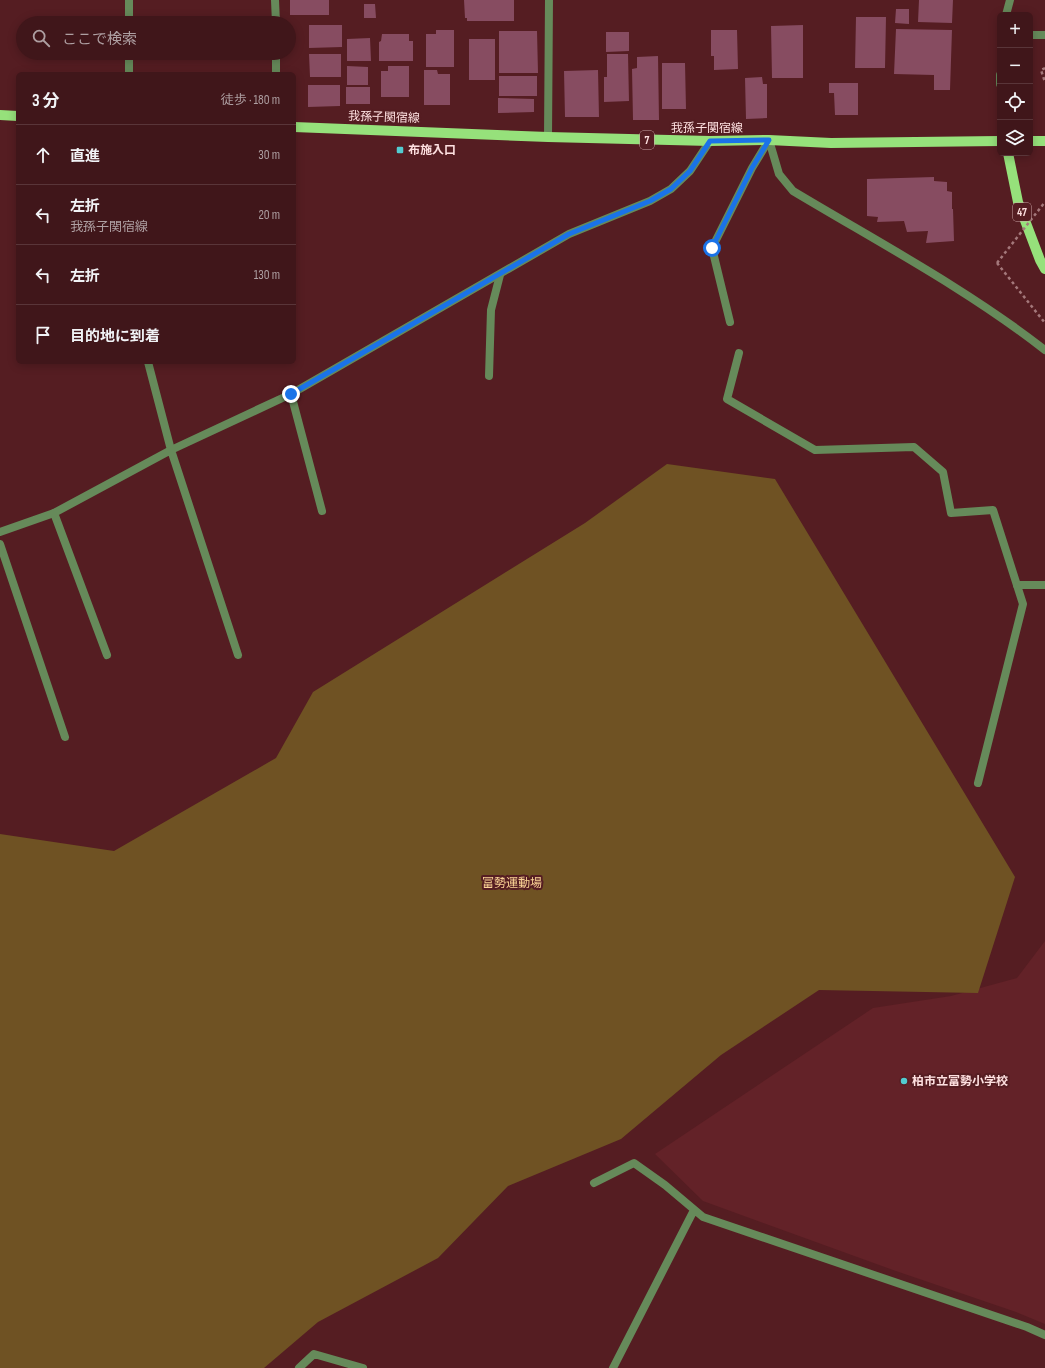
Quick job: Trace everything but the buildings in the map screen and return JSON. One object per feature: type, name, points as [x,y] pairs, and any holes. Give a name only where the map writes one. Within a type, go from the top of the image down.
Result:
[{"type":"main road","points":[[0,115],[16,116]]},
{"type":"main road","name":"我孫子関宿線","points":[[296,127],[548,137],[710,141],[769,140],[831,143],[997,141]]},
{"type":"main road","points":[[1033,141],[1045,141]]},
{"type":"main road","name":"47","points":[[1009,156],[1018,202],[1040,260],[1045,269]]},
{"type":"street","points":[[129,0],[129,16]]},
{"type":"street","points":[[276,0],[276,16]]},
{"type":"street","points":[[548,137],[549,0]]},
{"type":"street","points":[[1007,12],[1010,0]]},
{"type":"street","points":[[1033,35],[1045,35]]},
{"type":"street","points":[[129,60],[129,72]]},
{"type":"street","points":[[276,60],[276,72]]},
{"type":"street","points":[[730,322],[712,248],[752,168],[769,140]]},
{"type":"street","points":[[769,140],[779,174],[792,191],[919,265],[974,300],[1045,350]]},
{"type":"street","points":[[0,532],[54,513],[171,450],[291,394],[569,234],[650,201],[671,189],[690,171],[710,141]]},
{"type":"street","points":[[489,376],[491,310],[500,275]]},
{"type":"street","points":[[739,353],[727,399],[815,450],[914,447],[943,472],[951,513],[993,510],[1023,604],[978,783]]},
{"type":"street","points":[[149,364],[171,450],[238,655]]},
{"type":"street","points":[[291,394],[322,511]]},
{"type":"street","points":[[54,513],[107,655]]},
{"type":"street","points":[[0,544],[65,737]]},
{"type":"street","points":[[1017,586],[1045,586]]},
{"type":"street","points":[[594,1183],[634,1163],[665,1185],[703,1217],[1027,1327],[1045,1335]]},
{"type":"street","points":[[613,1368],[694,1210]]},
{"type":"street","points":[[300,1368],[314,1354],[363,1368]]},
{"type":"path","points":[[1045,68],[1041,70],[1045,82]]},
{"type":"path","points":[[1045,202],[997,263],[1045,323]]},
{"type":"shaded area","name":"柏市立富勢小学校","points":[[1045,941],[1045,1324],[1016,1312],[893,1270],[703,1201],[655,1154],[873,1008],[951,996],[1017,978]]},
{"type":"green space","name":"富勢運動場","points":[[667,464],[775,479],[1015,877],[978,993],[819,990],[721,1055],[621,1139],[508,1186],[438,1258],[318,1322],[264,1368],[0,1368],[0,834],[114,851],[276,758],[313,692],[585,523]]},
{"type":"place","name":"布施入口","points":[[400,150]]},
{"type":"place","name":"柏市立富勢小学校","points":[[904,1081]]},
{"type":"route","points":[[291,394],[569,234],[650,201],[671,189],[690,171],[710,141],[769,140],[752,168],[712,248]]}]
